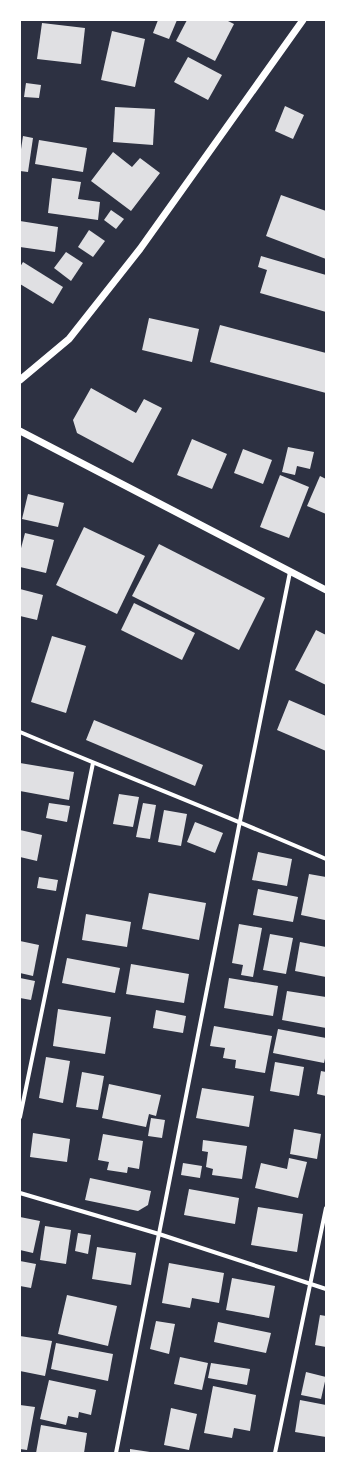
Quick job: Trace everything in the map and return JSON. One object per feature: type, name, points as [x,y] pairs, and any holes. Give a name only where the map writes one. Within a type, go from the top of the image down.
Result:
[{"type":"street","points":[[20,380],[69,339],[135,255],[303,20]]},
{"type":"street","points":[[20,431],[326,590]]},
{"type":"street","points":[[116,1453],[290,572]]},
{"type":"street","points":[[20,732],[240,821],[326,859]]},
{"type":"street","points":[[20,1117],[94,763]]},
{"type":"street","points":[[20,1193],[159,1234],[326,1289]]},
{"type":"street","points":[[275,1453],[326,1208]]},
{"type":"building","points":[[158,20],[177,20],[169,39],[153,33]]},
{"type":"building","points":[[187,20],[226,20],[234,24],[215,61],[176,41]]},
{"type":"building","points":[[42,23],[85,28],[81,64],[37,59]]},
{"type":"building","points":[[112,31],[145,39],[135,87],[101,80]]},
{"type":"building","points":[[188,57],[222,75],[208,100],[174,82]]},
{"type":"building","points":[[26,83],[41,85],[39,98],[24,97]]},
{"type":"building","points":[[285,106],[304,115],[293,139],[275,131]]},
{"type":"building","points":[[115,107],[155,109],[153,145],[113,142]]},
{"type":"building","points":[[23,136],[33,138],[28,172],[20,171],[20,156]]},
{"type":"building","points":[[39,140],[87,148],[83,172],[35,164]]},
{"type":"building","points":[[113,152],[132,167],[140,158],[160,173],[131,211],[91,181]]},
{"type":"building","points":[[52,178],[81,182],[78,199],[100,202],[98,220],[48,213]]},
{"type":"building","points":[[281,195],[326,211],[326,259],[266,236]]},
{"type":"building","points":[[111,210],[124,219],[116,229],[104,220]]},
{"type":"building","points":[[20,221],[58,227],[55,252],[20,247]]},
{"type":"building","points":[[89,230],[105,241],[93,257],[78,247]]},
{"type":"building","points":[[66,252],[83,263],[71,281],[54,268]]},
{"type":"building","points":[[261,256],[326,275],[326,312],[260,293],[267,270],[258,267]]},
{"type":"building","points":[[23,262],[63,287],[53,304],[20,284],[20,267]]},
{"type":"building","points":[[149,318],[199,329],[192,362],[142,350]]},
{"type":"building","points":[[220,325],[326,353],[326,393],[210,362]]},
{"type":"building","points":[[91,388],[136,413],[144,399],[162,408],[133,463],[77,433],[73,420]]},
{"type":"building","points":[[192,439],[227,454],[212,489],[177,475]]},
{"type":"building","points":[[288,447],[314,452],[310,469],[297,466],[295,475],[282,472]]},
{"type":"building","points":[[243,449],[272,460],[263,484],[234,473]]},
{"type":"building","points":[[280,475],[309,487],[289,538],[260,527]]},
{"type":"building","points":[[320,476],[326,479],[326,514],[307,506]]},
{"type":"building","points":[[28,494],[64,503],[58,527],[22,519]]},
{"type":"building","points":[[84,527],[145,556],[117,614],[56,585]]},
{"type":"building","points":[[25,533],[54,540],[46,573],[20,567],[20,552]]},
{"type":"building","points":[[159,544],[265,598],[239,650],[132,596]]},
{"type":"building","points":[[20,589],[43,595],[37,620],[20,616]]},
{"type":"building","points":[[134,603],[195,633],[182,660],[121,630]]},
{"type":"building","points":[[316,630],[326,635],[326,685],[295,670]]},
{"type":"building","points":[[52,636],[86,646],[66,713],[31,702]]},
{"type":"building","points":[[289,700],[326,716],[326,751],[277,730]]},
{"type":"building","points":[[94,720],[203,765],[195,786],[86,740]]},
{"type":"building","points":[[20,763],[74,772],[69,800],[20,791]]},
{"type":"building","points":[[119,794],[139,797],[133,827],[113,824]]},
{"type":"building","points":[[49,803],[70,806],[67,822],[46,818]]},
{"type":"building","points":[[143,803],[156,805],[150,839],[136,837]]},
{"type":"building","points":[[164,810],[187,814],[181,846],[158,842]]},
{"type":"building","points":[[195,822],[223,833],[215,853],[187,842]]},
{"type":"building","points":[[20,830],[42,835],[37,861],[20,857]]},
{"type":"building","points":[[258,852],[292,859],[287,886],[252,880]]},
{"type":"building","points":[[309,874],[326,877],[325,920],[301,915]]},
{"type":"building","points":[[39,877],[58,880],[56,891],[37,888]]},
{"type":"building","points":[[258,889],[298,897],[293,922],[253,915]]},
{"type":"building","points":[[149,893],[206,903],[199,940],[142,929]]},
{"type":"building","points":[[86,914],[131,922],[127,947],[82,940]]},
{"type":"building","points":[[239,924],[262,928],[253,977],[241,975],[243,965],[232,963]]},
{"type":"building","points":[[270,934],[293,938],[286,974],[263,970]]},
{"type":"building","points":[[20,941],[39,945],[33,976],[20,973]]},
{"type":"building","points":[[300,942],[326,947],[326,977],[295,971]]},
{"type":"building","points":[[67,958],[120,968],[115,993],[62,983]]},
{"type":"building","points":[[131,964],[189,974],[184,1003],[126,994]]},
{"type":"building","points":[[20,978],[35,981],[31,1000],[20,998]]},
{"type":"building","points":[[229,978],[278,986],[273,1016],[224,1008]]},
{"type":"building","points":[[287,991],[326,997],[326,1028],[282,1020]]},
{"type":"building","points":[[58,1009],[111,1017],[105,1054],[53,1046]]},
{"type":"building","points":[[156,1010],[186,1016],[183,1033],[153,1028]]},
{"type":"building","points":[[214,1026],[272,1036],[265,1073],[235,1068],[236,1060],[223,1058],[225,1048],[210,1046]]},
{"type":"building","points":[[278,1029],[326,1038],[326,1054],[324,1063],[273,1053]]},
{"type":"building","points":[[46,1057],[70,1061],[63,1103],[39,1098]]},
{"type":"building","points":[[275,1062],[304,1067],[299,1096],[270,1091]]},
{"type":"building","points":[[321,1071],[326,1072],[326,1096],[317,1094]]},
{"type":"building","points":[[82,1072],[104,1076],[98,1110],[76,1107]]},
{"type":"building","points":[[109,1084],[161,1095],[156,1116],[149,1114],[146,1127],[102,1118]]},
{"type":"building","points":[[202,1088],[254,1096],[249,1127],[196,1118]]},
{"type":"building","points":[[151,1118],[165,1120],[162,1138],[148,1136]]},
{"type":"building","points":[[294,1129],[321,1134],[317,1159],[290,1154]]},
{"type":"building","points":[[33,1133],[70,1139],[67,1162],[30,1157]]},
{"type":"building","points":[[103,1134],[143,1141],[139,1169],[128,1167],[127,1173],[107,1170],[109,1162],[98,1160]]},
{"type":"building","points":[[203,1140],[247,1146],[242,1179],[212,1175],[213,1169],[206,1167],[208,1152],[202,1151]]},
{"type":"building","points":[[289,1158],[307,1162],[298,1198],[255,1188],[261,1163],[287,1169]]},
{"type":"building","points":[[183,1163],[202,1166],[200,1178],[181,1175]]},
{"type":"building","points":[[90,1178],[151,1191],[148,1205],[138,1211],[85,1200]]},
{"type":"building","points":[[189,1189],[239,1198],[235,1224],[184,1215]]},
{"type":"building","points":[[258,1207],[303,1214],[297,1252],[251,1245]]},
{"type":"building","points":[[20,1217],[40,1221],[33,1253],[20,1250]]},
{"type":"building","points":[[45,1226],[71,1230],[66,1264],[40,1260]]},
{"type":"building","points":[[78,1233],[91,1235],[88,1254],[75,1251]]},
{"type":"building","points":[[97,1247],[136,1253],[131,1285],[92,1279]]},
{"type":"building","points":[[20,1261],[36,1264],[31,1288],[20,1286]]},
{"type":"building","points":[[169,1263],[224,1273],[219,1303],[192,1298],[190,1308],[162,1303]]},
{"type":"building","points":[[232,1278],[275,1286],[269,1318],[226,1310]]},
{"type":"building","points":[[67,1295],[117,1306],[108,1346],[58,1334]]},
{"type":"building","points":[[320,1315],[326,1316],[326,1347],[315,1345]]},
{"type":"building","points":[[156,1321],[175,1324],[169,1354],[150,1349]]},
{"type":"building","points":[[218,1322],[271,1333],[266,1353],[214,1342]]},
{"type":"building","points":[[20,1336],[52,1341],[45,1376],[20,1371]]},
{"type":"building","points":[[56,1343],[113,1354],[108,1381],[51,1369]]},
{"type":"building","points":[[180,1357],[208,1363],[202,1390],[174,1384]]},
{"type":"building","points":[[211,1363],[250,1369],[247,1385],[208,1378]]},
{"type":"building","points":[[306,1372],[326,1377],[321,1399],[301,1395]]},
{"type":"building","points":[[49,1380],[96,1390],[91,1415],[79,1412],[78,1418],[68,1416],[66,1425],[40,1419]]},
{"type":"building","points":[[213,1386],[256,1395],[250,1431],[234,1428],[232,1438],[204,1433]]},
{"type":"building","points":[[300,1400],[326,1405],[326,1437],[295,1432]]},
{"type":"building","points":[[20,1405],[35,1407],[27,1450],[20,1449]]},
{"type":"building","points":[[171,1408],[197,1414],[189,1450],[164,1445]]},
{"type":"building","points":[[41,1425],[87,1433],[84,1453],[36,1453]]},
{"type":"building","points":[[130,1449],[150,1452],[150,1453],[130,1453]]}]
